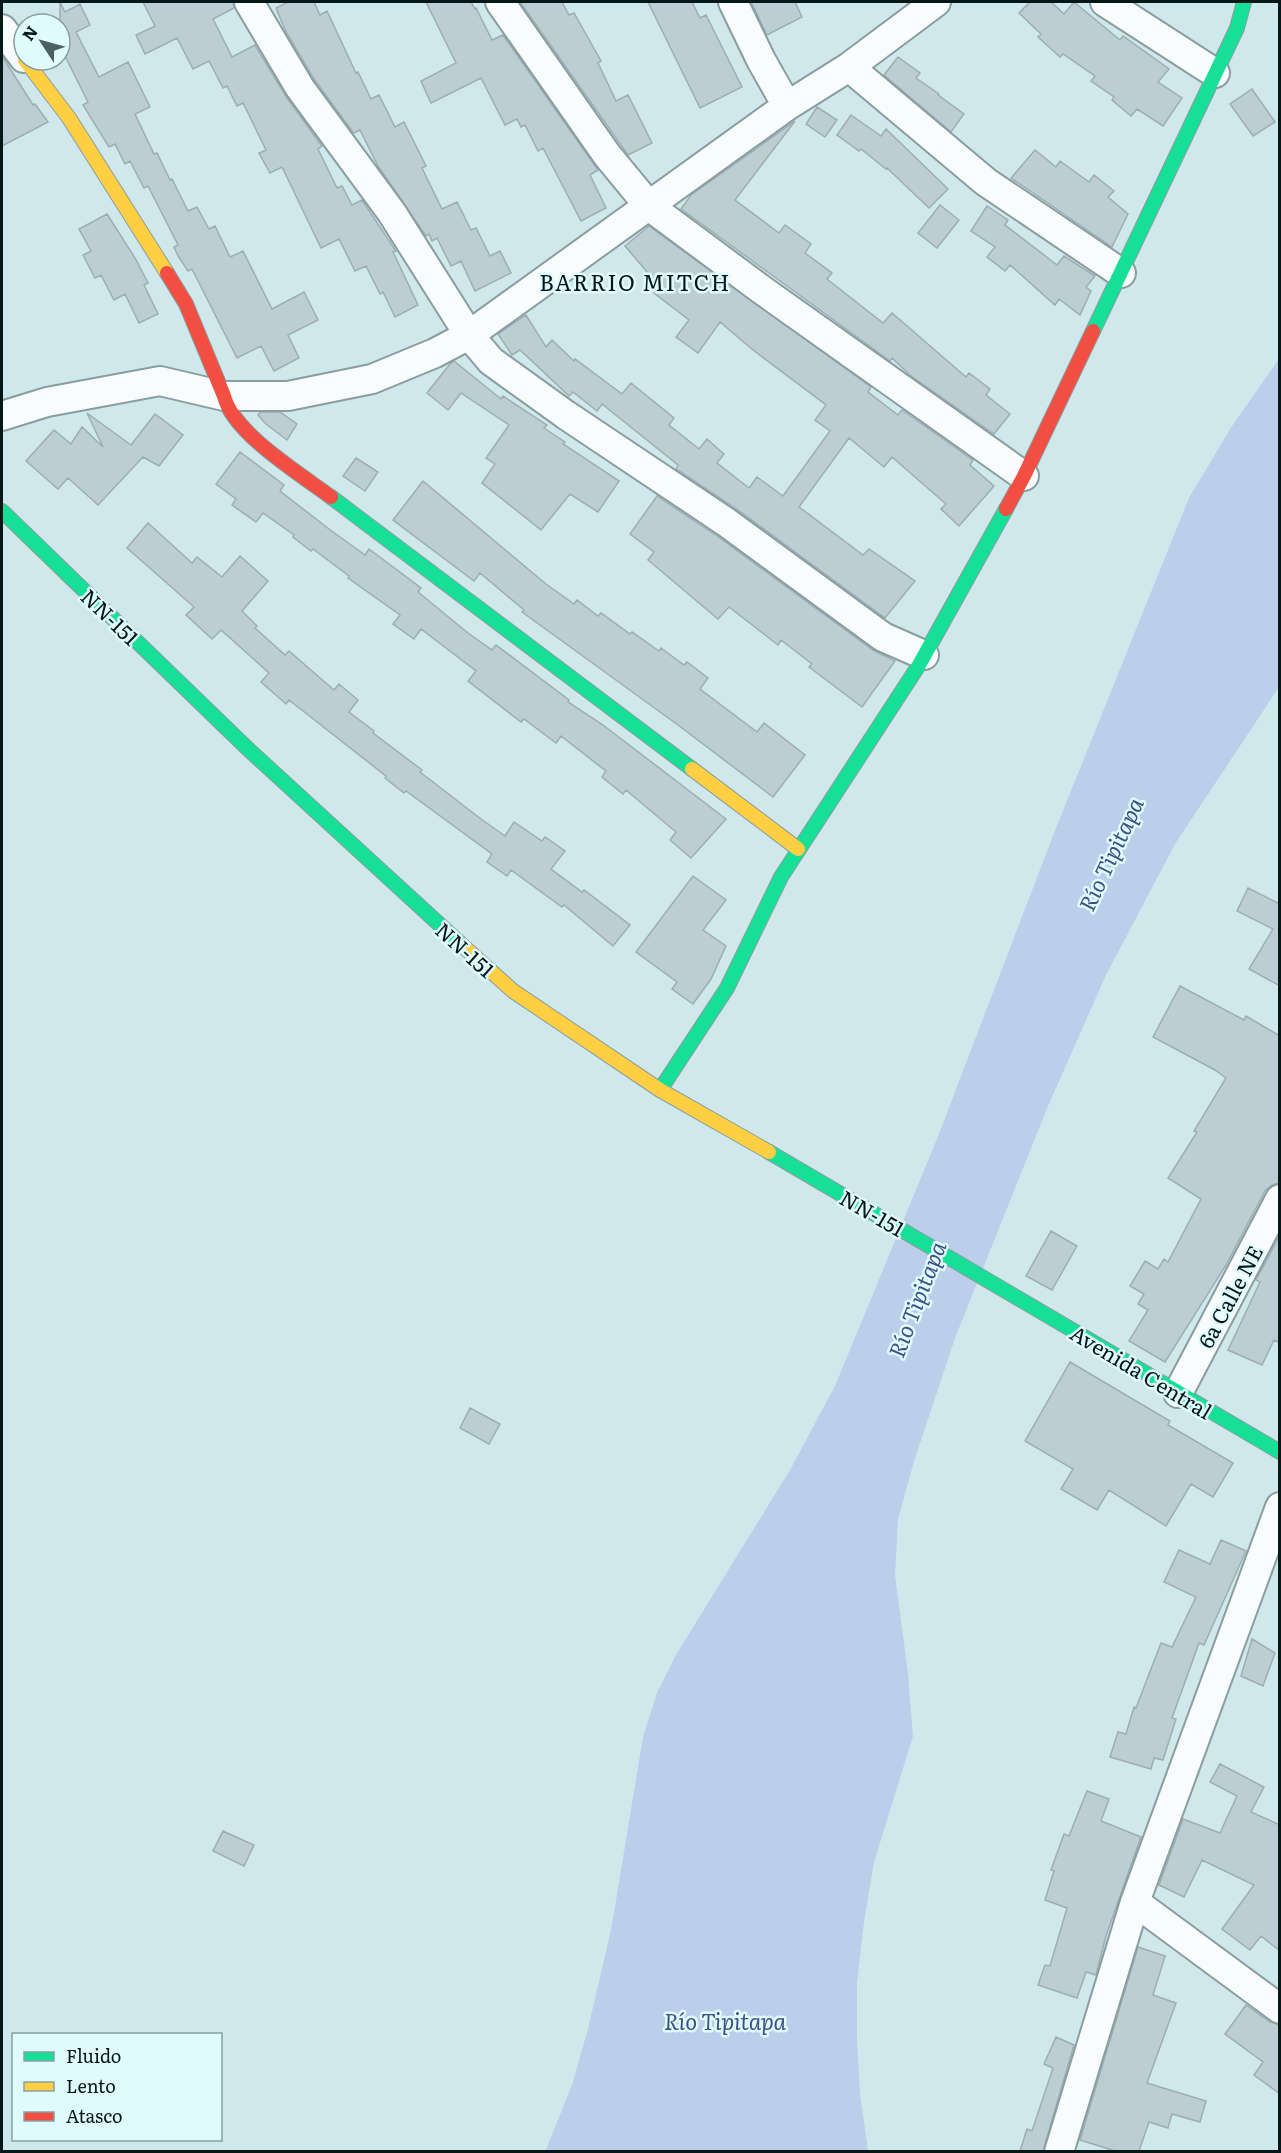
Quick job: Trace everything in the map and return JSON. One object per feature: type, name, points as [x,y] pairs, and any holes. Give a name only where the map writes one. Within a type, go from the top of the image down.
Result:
[{"type":"street","points":[[249,2],[300,88],[392,213],[469,335],[491,361],[566,415],[726,522],[883,637],[924,655]]},
{"type":"street","points":[[500,2],[607,155],[649,206],[762,290],[1024,476]]},
{"type":"street","points":[[733,2],[761,60],[787,106]]},
{"type":"street","points":[[2,416],[47,402],[159,381],[224,396],[288,396],[372,379],[435,353],[469,335],[787,106],[849,67],[936,2]]},
{"type":"street","points":[[1105,2],[1215,73]]},
{"type":"street","points":[[660,1090],[728,988],[780,877],[924,655],[1024,476],[1237,28],[1244,2]]},
{"type":"street","points":[[2,28],[12,41]]},
{"type":"street","points":[[849,67],[986,182],[1121,273]]},
{"type":"street","points":[[35,72],[69,118],[186,304],[227,408],[253,438],[798,849]]},
{"type":"street","name":"NN-151","points":[[2,511],[393,885],[513,991],[660,1090],[1004,1288]]},
{"type":"street","name":"6a Calle NE","points":[[1178,1393],[1280,1199]]},
{"type":"street","name":"Avenida Central","points":[[1004,1288],[1280,1452]]},
{"type":"street","points":[[1059,2151],[1135,1902],[1280,1507]]},
{"type":"street","points":[[1135,1902],[1280,2009]]},
{"type":"water","name":"Río Tipitapa","points":[[1279,359],[1279,687],[1175,844],[1106,975],[1048,1106],[955,1338],[914,1461],[898,1519],[895,1575],[908,1674],[913,1736],[874,1862],[857,1983],[860,2093],[868,2151],[545,2152],[572,2085],[588,2029],[612,1925],[643,1737],[657,1693],[676,1655],[790,1470],[835,1386],[937,1139],[1054,833],[1189,498],[1232,426]]},
{"type":"building","points":[[60,2],[65,12],[60,12]]},
{"type":"building","points":[[143,2],[233,2],[234,8],[213,19],[232,57],[255,45],[287,98],[322,146],[318,149],[337,188],[342,186],[352,205],[362,200],[396,251],[393,252],[418,305],[395,317],[383,292],[380,294],[366,266],[355,271],[339,239],[321,248],[282,167],[270,173],[259,153],[266,150],[243,103],[237,106],[227,86],[223,88],[209,61],[193,69],[177,38],[145,54],[136,35],[155,26]]},
{"type":"building","points":[[288,2],[314,2],[320,15],[327,11],[371,99],[379,95],[395,127],[404,122],[426,166],[422,168],[442,209],[457,202],[471,230],[476,228],[490,256],[500,251],[511,273],[475,291],[461,261],[451,266],[437,238],[432,241],[429,234],[426,236],[378,166],[360,130],[354,133],[352,131],[314,79],[285,30],[276,8]]},
{"type":"building","points":[[426,2],[471,2],[492,40],[503,35],[598,170],[590,175],[606,208],[581,221],[543,148],[538,151],[525,125],[521,127],[517,119],[505,125],[481,78],[431,103],[421,81],[456,63]]},
{"type":"building","points":[[520,2],[562,2],[569,15],[574,13],[601,61],[598,63],[616,101],[628,95],[652,143],[628,155]]},
{"type":"building","points":[[648,2],[692,2],[700,18],[706,15],[742,87],[700,108]]},
{"type":"building","points":[[751,2],[795,2],[802,17],[767,35]]},
{"type":"building","points":[[1030,2],[1051,2],[1064,14],[1074,2],[1120,40],[1123,36],[1169,69],[1158,82],[1182,98],[1163,126],[1137,109],[1131,116],[1112,100],[1114,97],[1091,81],[1095,76],[1063,54],[1060,57],[1038,37],[1041,34],[1019,13]]},
{"type":"building","points":[[80,4],[90,25],[76,32],[99,77],[128,62],[150,107],[135,114],[154,154],[157,153],[188,211],[197,207],[209,229],[215,226],[230,257],[243,251],[272,309],[304,292],[318,320],[288,335],[299,358],[274,371],[261,346],[237,358],[192,269],[188,271],[178,256],[174,247],[178,245],[148,186],[144,188],[130,161],[125,164],[115,144],[109,147],[83,105],[88,102],[72,70],[72,12],[65,12]]},
{"type":"building","points":[[2,56],[33,105],[35,104],[48,122],[2,146]]},
{"type":"building","points":[[898,57],[920,73],[916,78],[964,114],[951,132],[884,75]]},
{"type":"building","points":[[1252,89],[1275,122],[1253,136],[1230,104]]},
{"type":"building","points":[[817,107],[837,120],[825,137],[806,124]]},
{"type":"building","points":[[851,115],[881,136],[886,129],[948,189],[929,208],[887,168],[837,135]]},
{"type":"building","points":[[795,121],[735,200],[779,233],[785,225],[811,244],[805,253],[832,273],[827,279],[883,323],[892,313],[966,377],[969,373],[990,389],[986,395],[1010,414],[994,434],[911,376],[892,358],[890,361],[681,209],[691,195]]},
{"type":"building","points":[[1035,150],[1056,167],[1060,161],[1089,182],[1094,175],[1114,191],[1108,197],[1128,214],[1112,247],[1011,178]]},
{"type":"building","points":[[940,205],[959,220],[937,248],[918,233]]},
{"type":"building","points":[[987,206],[1008,220],[1005,225],[1057,265],[1064,256],[1095,276],[1086,287],[1091,291],[1080,315],[1059,299],[1055,305],[1010,265],[1005,271],[987,257],[995,247],[971,231]]},
{"type":"building","points":[[107,214],[148,283],[144,285],[158,314],[139,323],[125,294],[114,300],[101,275],[95,278],[83,255],[91,251],[79,229]]},
{"type":"building","points":[[649,226],[871,387],[868,392],[898,415],[902,410],[973,460],[970,465],[994,486],[959,526],[941,509],[946,504],[892,457],[884,467],[849,438],[799,507],[863,555],[869,549],[915,581],[885,618],[735,508],[676,469],[678,465],[602,404],[597,411],[573,392],[569,396],[520,350],[512,355],[498,334],[526,315],[546,347],[552,340],[574,361],[575,359],[622,394],[631,383],[674,418],[669,425],[699,449],[707,439],[724,454],[717,463],[749,488],[757,477],[783,496],[830,431],[815,420],[826,405],[720,322],[698,353],[676,337],[689,320],[654,293],[659,286],[625,246]]},
{"type":"building","points":[[454,361],[501,399],[503,396],[547,425],[544,428],[565,442],[563,444],[619,481],[598,512],[570,494],[541,530],[482,483],[495,464],[486,458],[509,425],[461,393],[448,410],[427,393]]},
{"type":"building","points":[[260,412],[280,412],[297,424],[287,440],[266,424],[258,415]]},
{"type":"building","points":[[87,413],[131,445],[155,414],[183,435],[159,466],[143,457],[98,505],[68,478],[58,489],[26,461],[54,430],[71,444],[82,427],[103,447]]},
{"type":"building","points":[[240,452],[284,485],[280,491],[329,529],[365,555],[369,549],[421,588],[418,592],[468,633],[492,650],[496,645],[569,700],[568,702],[603,725],[726,819],[691,858],[670,840],[676,832],[626,790],[623,794],[602,777],[606,771],[561,736],[556,743],[524,719],[521,722],[468,681],[476,671],[421,629],[414,639],[393,624],[400,615],[348,578],[349,576],[313,549],[311,551],[293,537],[294,535],[263,513],[256,522],[232,505],[236,499],[216,484]]},
{"type":"building","points":[[356,458],[378,472],[365,491],[343,476]]},
{"type":"building","points":[[423,481],[546,584],[574,604],[577,600],[598,616],[601,613],[630,634],[632,632],[659,651],[661,648],[684,665],[687,662],[708,678],[700,689],[757,732],[764,723],[805,755],[773,797],[522,612],[524,610],[480,573],[474,581],[393,520]]},
{"type":"building","points":[[657,496],[717,536],[873,650],[895,661],[862,707],[809,667],[812,664],[781,640],[778,645],[729,607],[718,619],[648,560],[654,552],[630,534]]},
{"type":"building","points":[[148,523],[192,563],[197,557],[222,577],[240,556],[268,581],[242,611],[257,626],[255,628],[285,655],[289,651],[334,690],[339,684],[358,700],[349,712],[422,770],[420,772],[481,819],[505,836],[514,822],[542,841],[545,837],[565,851],[551,869],[582,892],[584,890],[630,925],[613,946],[564,905],[562,907],[511,870],[507,876],[487,862],[492,854],[406,791],[404,793],[385,778],[386,776],[289,700],[286,704],[261,682],[269,673],[221,630],[212,639],[186,615],[194,607],[127,548]]},
{"type":"building","points":[[693,876],[726,900],[703,930],[726,946],[711,979],[693,1004],[672,989],[677,982],[636,952]]},
{"type":"building","points":[[1248,888],[1280,904],[1280,986],[1249,969],[1273,929],[1237,911]]},
{"type":"building","points":[[1180,986],[1244,1020],[1246,1016],[1280,1036],[1280,1183],[1272,1185],[1265,1191],[1226,1265],[1165,1362],[1129,1341],[1148,1310],[1138,1304],[1144,1294],[1130,1286],[1145,1261],[1158,1269],[1164,1259],[1168,1262],[1201,1199],[1168,1178],[1197,1132],[1194,1131],[1226,1078],[1153,1037]]},
{"type":"building","points":[[1051,1231],[1077,1246],[1052,1290],[1026,1276]]},
{"type":"building","points":[[1280,1235],[1280,1343],[1274,1340],[1262,1365],[1228,1350],[1260,1282],[1256,1280]]},
{"type":"building","points":[[1070,1362],[1170,1421],[1168,1425],[1233,1463],[1213,1497],[1191,1484],[1166,1526],[1109,1490],[1097,1510],[1061,1489],[1073,1469],[1025,1441]]},
{"type":"building","points":[[470,1408],[500,1424],[489,1444],[460,1428]]},
{"type":"building","points":[[1221,1540],[1246,1551],[1204,1645],[1199,1643],[1172,1718],[1176,1719],[1163,1760],[1154,1758],[1151,1769],[1110,1757],[1118,1732],[1126,1734],[1134,1707],[1136,1708],[1161,1643],[1172,1647],[1196,1597],[1164,1582],[1179,1550],[1210,1564]]},
{"type":"building","points":[[1252,1639],[1275,1653],[1263,1686],[1241,1676]]},
{"type":"building","points":[[1220,1764],[1264,1787],[1251,1812],[1280,1825],[1280,1951],[1261,1936],[1250,1950],[1222,1929],[1254,1885],[1202,1860],[1184,1897],[1159,1885],[1183,1819],[1220,1833],[1237,1796],[1210,1782]]},
{"type":"building","points":[[1087,1791],[1109,1799],[1101,1821],[1141,1837],[1106,1936],[1096,1975],[1086,1972],[1077,1998],[1038,1985],[1045,1965],[1050,1966],[1067,1908],[1045,1900],[1054,1871],[1051,1870],[1064,1834],[1069,1836]]},
{"type":"building","points":[[223,1831],[254,1845],[244,1866],[213,1851]]},
{"type":"building","points":[[1138,1947],[1165,1956],[1153,1995],[1176,2003],[1147,2083],[1206,2101],[1200,2122],[1172,2114],[1168,2128],[1149,2122],[1139,2151],[1115,2151],[1080,2140]]},
{"type":"building","points":[[1246,2005],[1270,2022],[1280,2025],[1280,2094],[1254,2075],[1263,2062],[1225,2034]]},
{"type":"building","points":[[1056,2037],[1074,2045],[1043,2151],[1020,2151],[1027,2129],[1032,2131],[1053,2068],[1044,2064]]},
{"type":"traffic: fast","points":[[1093,331],[1237,28],[1244,2]]},
{"type":"traffic: fast","points":[[331,497],[692,769]]},
{"type":"traffic: fast","points":[[660,1090],[727,988],[781,877],[919,665],[1006,509]]},
{"type":"traffic: fast","points":[[2,511],[248,749],[463,946]]},
{"type":"traffic: fast","points":[[769,1152],[1280,1452]]},
{"type":"traffic: slow","points":[[34,72],[69,118],[167,273]]},
{"type":"traffic: slow","points":[[692,769],[798,849]]},
{"type":"traffic: slow","points":[[463,946],[513,991],[660,1090],[769,1152]]},
{"type":"traffic: jam","points":[[167,273],[186,304],[230,410],[240,424],[269,452],[331,497]]},
{"type":"traffic: jam","points":[[1006,509],[1093,331]]},
{"type":"district","name":"BARRIO MITCH","points":[[635,281]]}]
